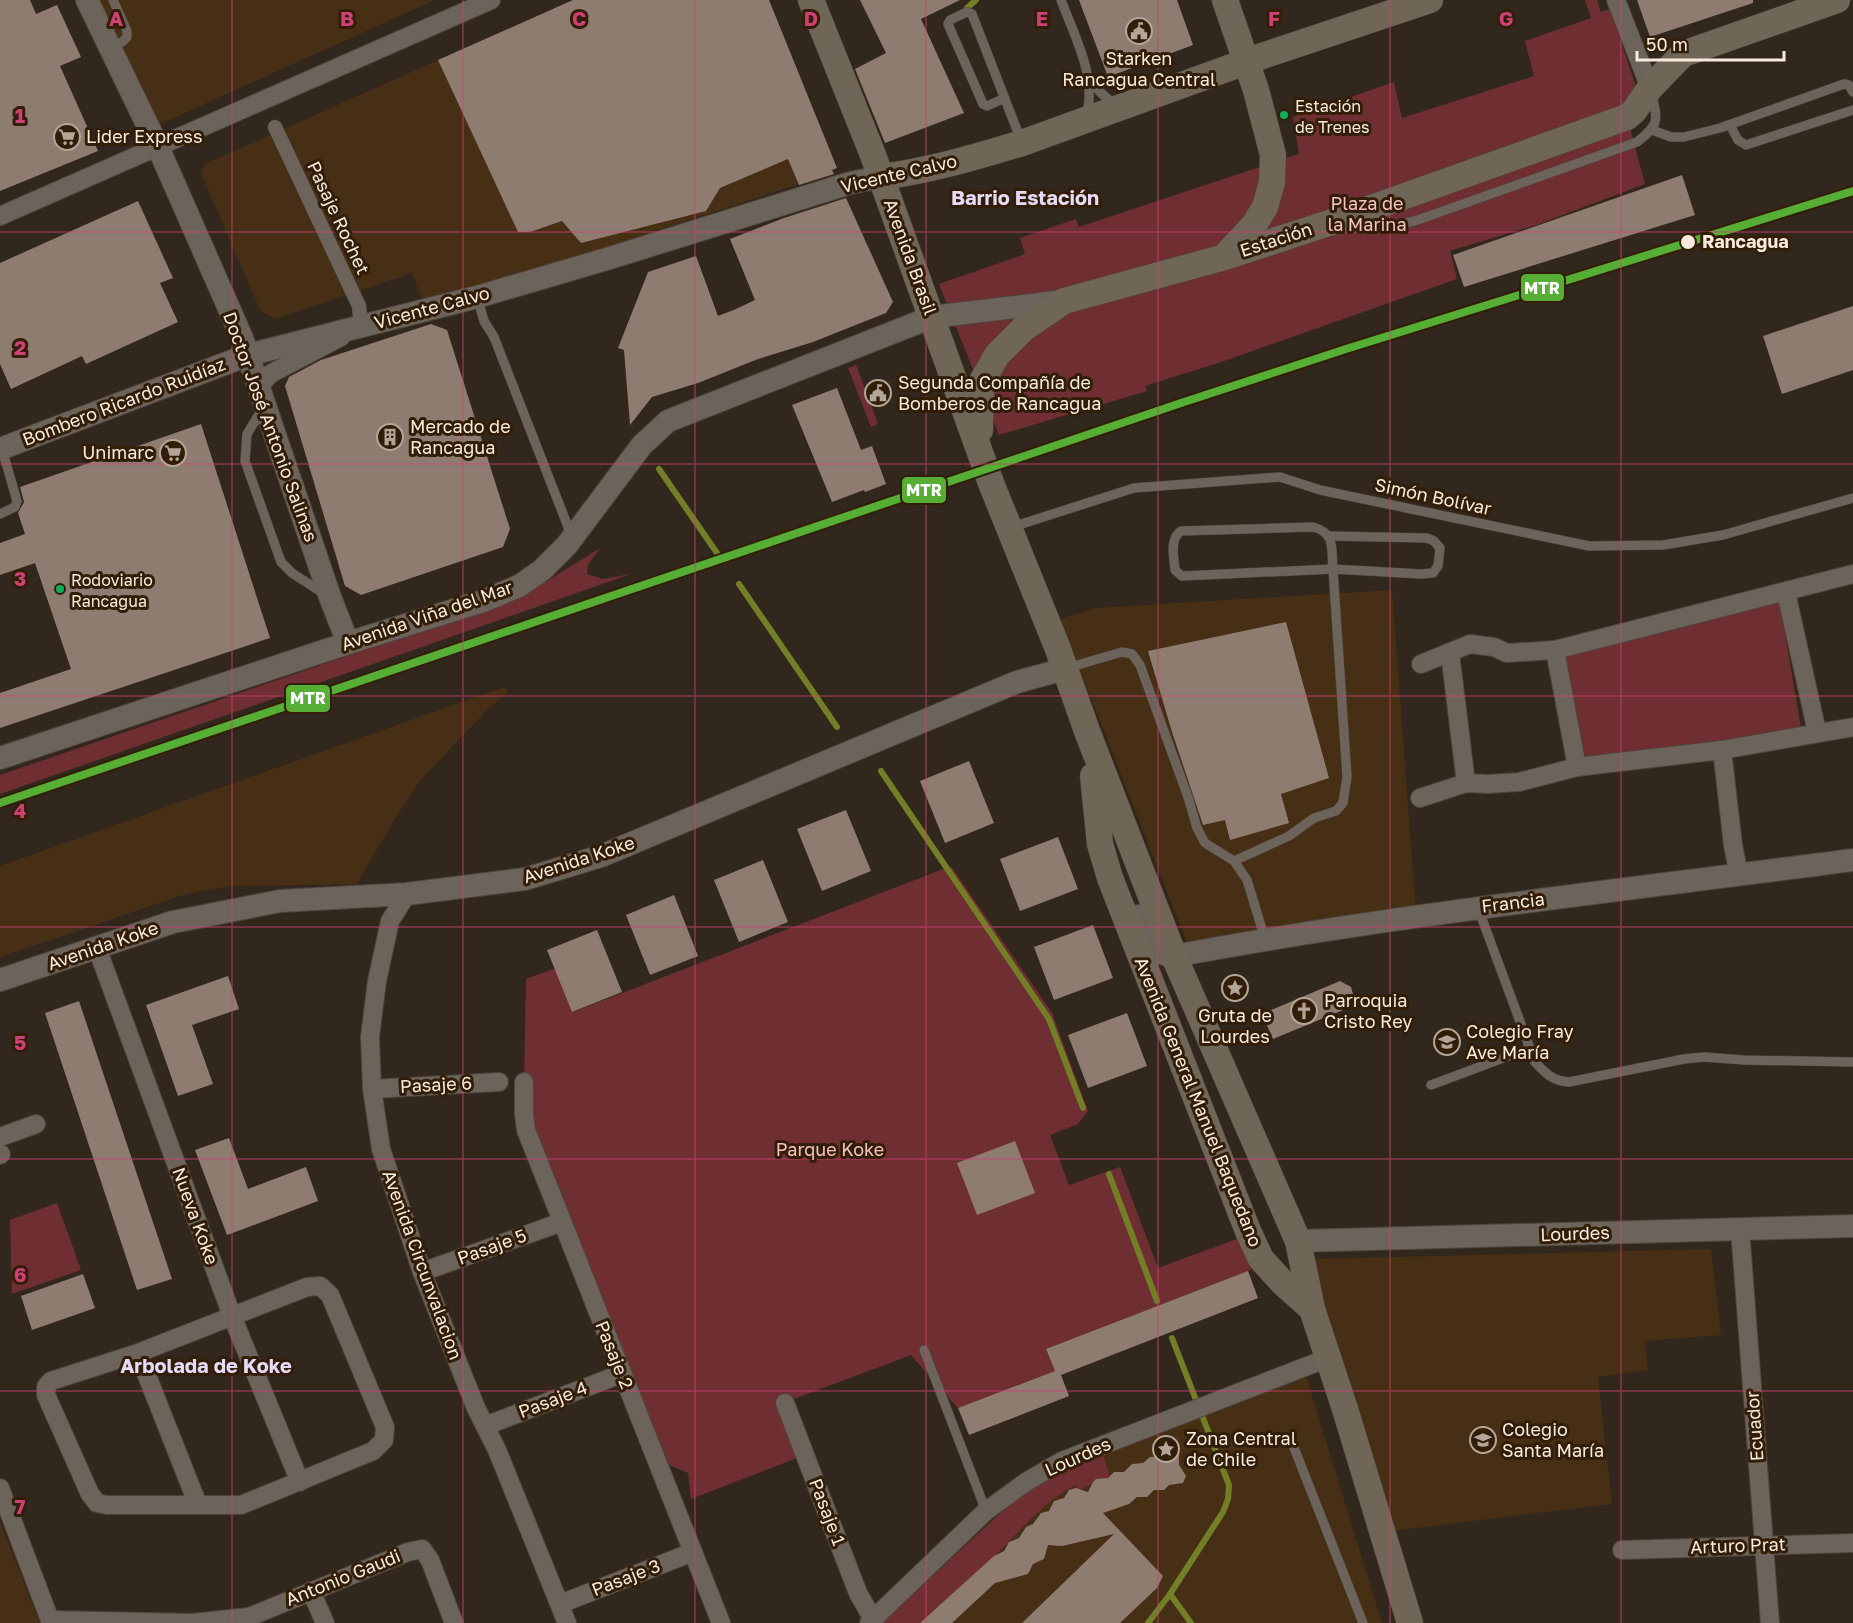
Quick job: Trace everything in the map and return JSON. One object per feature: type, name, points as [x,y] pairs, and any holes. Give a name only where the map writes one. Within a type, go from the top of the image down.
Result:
[{"type":"main road","name":"Avenida Brasil","points":[[811,0],[881,177],[991,483]]},
{"type":"main road","points":[[1225,0],[1247,62],[1272,145],[1272,182],[1265,207],[1254,225],[1225,256]]},
{"type":"main road","name":"Vicente Calvo","points":[[881,177],[901,175],[1022,143],[1247,62],[1430,0]]},
{"type":"main road","name":"Estación","points":[[991,483],[980,432],[981,384],[997,355],[1023,329],[1064,301],[1225,256],[1329,223],[1627,117],[1650,88],[1683,54],[1838,0]]},
{"type":"main road","name":"Avenida General Manuel Baquedano","points":[[991,483],[1065,669],[1174,956],[1298,1241],[1312,1309],[1410,1623]]},
{"type":"main road","name":"Avenida General Manuel Baquedano","points":[[1087,731],[1100,844],[1110,878],[1252,1240],[1261,1259],[1312,1309]]},
{"type":"street","name":"Doctor José Antonio Salinas","points":[[87,0],[158,147],[248,355],[330,597],[348,643]]},
{"type":"street","points":[[0,216],[491,0]]},
{"type":"street","points":[[1616,0],[1650,88]]},
{"type":"street","name":"Pasaje Rochet","points":[[275,127],[359,306],[361,326]]},
{"type":"street","name":"Vicente Calvo","points":[[248,355],[477,297],[850,183],[881,177]]},
{"type":"street","name":"Avenida Viña del Mar","points":[[0,758],[483,601],[519,586],[542,570],[573,538],[642,445],[668,421],[880,341],[932,317],[1064,301]]},
{"type":"street","name":"Vicente Calvo","points":[[262,397],[270,374],[361,326]]},
{"type":"street","name":"Bombero Ricardo Ruidíaz","points":[[1,449],[248,355]]},
{"type":"street","points":[[1421,664],[1470,644],[1494,647],[1507,653],[1555,650],[1853,574]]},
{"type":"street","points":[[1786,592],[1817,732]]},
{"type":"street","points":[[1555,650],[1577,766]]},
{"type":"street","points":[[1450,653],[1466,783]]},
{"type":"street","name":"Avenida Koke","points":[[0,980],[173,922],[280,901],[407,894],[525,879],[601,856],[1017,682],[1065,669]]},
{"type":"street","points":[[1420,798],[1466,783],[1518,782],[1577,766],[1722,750],[1853,727]]},
{"type":"street","points":[[1722,750],[1732,845],[1739,875]]},
{"type":"street","name":"Francia","points":[[1174,956],[1265,939],[1478,908],[1853,860]]},
{"type":"street","name":"Avenida General Manuel Baquedano","points":[[1110,878],[1122,887],[1131,900],[1147,941],[1154,950],[1162,956],[1174,956]]},
{"type":"street","name":"Avenida Circunvalacion","points":[[407,894],[390,921],[377,981],[370,1036],[372,1089],[381,1149],[422,1272],[476,1408],[567,1623]]},
{"type":"street","name":"Nueva Koke","points":[[97,948],[232,1316],[300,1482]]},
{"type":"street","name":"Pasaje 6","points":[[372,1089],[499,1082]]},
{"type":"street","name":"Pasaje 2","points":[[524,1082],[526,1130],[721,1623]]},
{"type":"street","points":[[0,1137],[36,1124]]},
{"type":"street","name":"Pasaje 5","points":[[422,1272],[561,1222]]},
{"type":"street","name":"Lourdes","points":[[1298,1241],[1853,1226]]},
{"type":"street","name":"Ecuador","points":[[1740,1229],[1770,1623]]},
{"type":"street","points":[[321,1286],[330,1295],[385,1427],[384,1440],[373,1451],[241,1505],[107,1505],[97,1503],[90,1494],[46,1395],[46,1387],[51,1382],[138,1353],[307,1287],[321,1286]]},
{"type":"street","points":[[138,1353],[198,1505]]},
{"type":"street","name":"Lourdes","points":[[871,1621],[986,1511],[1026,1482],[1062,1461],[1328,1358]]},
{"type":"street","name":"Pasaje 4","points":[[485,1426],[621,1374]]},
{"type":"street","name":"Pasaje 1","points":[[785,1402],[858,1593],[871,1621]]},
{"type":"street","points":[[0,1488],[50,1621]]},
{"type":"street","name":"Arturo Prat","points":[[1623,1550],[1853,1543]]},
{"type":"street","name":"Antonio Gaudi","points":[[50,1621],[192,1623],[249,1617],[408,1551],[422,1549],[430,1560],[454,1623]]},
{"type":"street","name":"Pasaje 3","points":[[560,1604],[693,1552]]},
{"type":"street","points":[[312,1591],[325,1623]]},
{"type":"lane","points":[[110,48],[127,37],[127,31],[112,0]]},
{"type":"lane","points":[[1061,0],[1088,75],[1090,97],[1084,121]]},
{"type":"lane","points":[[1005,99],[987,106],[983,104],[948,24],[950,20],[967,12],[972,14],[1005,99],[1022,143]]},
{"type":"lane","points":[[1088,75],[1100,92],[1118,108]]},
{"type":"lane","points":[[1652,130],[1671,137],[1684,137],[1730,124],[1844,84],[1849,85],[1853,92]]},
{"type":"lane","points":[[1329,223],[1378,229],[1415,221],[1637,141],[1652,130],[1656,114],[1650,88]]},
{"type":"lane","points":[[1730,124],[1738,140],[1746,145],[1853,110]]},
{"type":"lane","points":[[477,297],[484,321],[498,348],[573,538]]},
{"type":"lane","points":[[262,397],[247,434],[245,461],[281,562],[292,573],[330,597]]},
{"type":"lane","points":[[0,514],[15,507],[17,501],[1,449]]},
{"type":"lane","name":"Simón Bolívar","points":[[1008,528],[1134,488],[1280,477],[1320,490],[1589,546],[1663,545],[1723,535],[1853,498]]},
{"type":"lane","points":[[1234,861],[1289,836],[1314,818],[1336,811],[1342,803],[1347,777],[1333,569],[1329,536],[1324,530],[1313,527],[1181,531],[1173,540],[1175,570],[1182,576],[1333,569],[1421,574],[1433,573],[1438,566],[1440,548],[1434,541],[1426,538],[1329,536]]},
{"type":"lane","points":[[1065,669],[1122,652],[1132,654],[1140,665],[1197,828],[1205,843],[1234,861],[1247,879],[1265,939]]},
{"type":"lane","points":[[1478,908],[1535,1062],[1546,1075],[1558,1081],[1569,1082],[1704,1057],[1853,1062]]},
{"type":"lane","points":[[1431,1085],[1530,1048]]},
{"type":"lane","points":[[924,1350],[986,1511]]},
{"type":"lane","points":[[1291,1440],[1363,1623]]},
{"type":"shaded area","points":[[94,0],[435,0],[158,125]]},
{"type":"shaded area","points":[[573,0],[769,0],[837,168],[799,184],[543,268],[424,304],[412,273],[275,319],[260,310],[201,173],[205,164]]},
{"type":"shaded area","points":[[1392,590],[1416,913],[1188,945],[1060,619],[1096,608]]},
{"type":"shaded area","points":[[504,687],[508,691],[504,696],[488,709],[419,782],[357,884],[231,886],[201,891],[180,896],[0,957],[0,866]]},
{"type":"shaded area","name":"Colegio Santa María","points":[[1711,1249],[1721,1335],[1645,1341],[1648,1370],[1598,1377],[1612,1504],[1391,1531],[1322,1317],[1313,1259]]},
{"type":"shaded area","points":[[1306,1376],[1382,1623],[882,1623],[996,1517],[1093,1456]]},
{"type":"shaded area","points":[[0,1522],[40,1623],[0,1623]]},
{"type":"green space","name":"Plaza de la Marina","points":[[1585,0],[1597,0],[1601,12],[1610,9],[1639,96],[1631,132],[1645,184],[1536,225],[1450,251],[1457,279],[1221,362],[1145,386],[1147,391],[999,435],[939,284],[1025,254],[1020,238],[1076,219],[1079,227],[1299,154],[1293,117],[1394,82],[1402,118],[1534,76],[1525,41],[1591,18]]},
{"type":"green space","points":[[856,365],[878,424],[871,427],[848,368]]},
{"type":"green space","points":[[600,548],[588,565],[587,574],[603,579],[631,574],[0,794],[0,775],[470,614],[544,578],[547,581]]},
{"type":"green space","points":[[1779,598],[1801,728],[1582,763],[1559,654]]},
{"type":"green space","name":"Parque Koke","points":[[951,866],[1052,1013],[1088,1111],[1078,1124],[1050,1135],[1069,1185],[1120,1167],[1158,1268],[1239,1238],[1251,1270],[1046,1349],[1055,1371],[958,1408],[911,1355],[786,1402],[805,1455],[691,1499],[688,1473],[656,1459],[526,1130],[524,1082],[526,979],[556,968],[573,1012]]},
{"type":"green space","points":[[57,1203],[81,1270],[12,1294],[10,1220]]},
{"type":"green space","points":[[1102,1452],[1110,1476],[1096,1479],[1092,1484],[1079,1490],[1075,1485],[1063,1492],[1033,1517],[987,1564],[920,1623],[882,1623],[996,1517],[1033,1487]]},
{"type":"building","points":[[0,0],[30,0],[36,14],[57,5],[81,57],[60,66],[98,151],[0,191]]},
{"type":"building","points":[[573,0],[769,0],[837,168],[832,170],[834,174],[799,185],[788,159],[720,188],[706,211],[581,243],[562,221],[530,232],[518,232],[438,60]]},
{"type":"building","points":[[860,0],[960,0],[921,19],[964,113],[885,143],[855,69],[886,53]]},
{"type":"building","points":[[1079,0],[1177,0],[1193,45],[1108,77]]},
{"type":"building","points":[[1637,0],[1753,0],[1753,3],[1650,37]]},
{"type":"building","points":[[1682,175],[1695,215],[1464,287],[1453,255]]},
{"type":"building","points":[[846,198],[893,302],[886,313],[813,342],[652,397],[630,425],[624,350],[618,348],[648,272],[696,256],[718,316],[755,300],[730,239],[784,218]]},
{"type":"building","points":[[138,201],[173,278],[160,283],[178,322],[86,364],[82,356],[11,389],[0,364],[0,263]]},
{"type":"building","points":[[1853,306],[1853,370],[1782,394],[1763,336]]},
{"type":"building","name":"Mercado de Rancagua","points":[[431,324],[447,330],[510,529],[503,547],[361,595],[345,586],[285,386],[289,377],[321,360]]},
{"type":"building","points":[[837,388],[861,450],[872,446],[886,484],[832,502],[792,405]]},
{"type":"building","points":[[201,424],[270,638],[0,728],[0,693],[71,669],[35,563],[0,575],[0,543],[25,534],[18,513],[24,502],[20,487]]},
{"type":"building","points":[[1286,622],[1329,778],[1281,794],[1289,823],[1230,840],[1225,820],[1203,825],[1148,651]]},
{"type":"building","points":[[969,761],[994,823],[945,843],[920,781]]},
{"type":"building","points":[[846,810],[871,871],[822,891],[797,829]]},
{"type":"building","points":[[1058,837],[1078,889],[1020,911],[1000,859]]},
{"type":"building","points":[[763,860],[788,922],[739,942],[714,880]]},
{"type":"building","points":[[674,895],[698,956],[650,975],[626,915]]},
{"type":"building","points":[[1093,925],[1113,978],[1054,1000],[1034,947]]},
{"type":"building","points":[[597,930],[622,992],[572,1012],[547,950]]},
{"type":"building","points":[[228,976],[239,1009],[192,1025],[213,1084],[178,1096],[146,1005]]},
{"type":"building","name":"Parroquia Cristo Rey","points":[[1340,981],[1351,987],[1353,994],[1348,1008],[1273,1039],[1262,1014]]},
{"type":"building","points":[[79,1001],[172,1279],[137,1290],[45,1013]]},
{"type":"building","points":[[1127,1013],[1147,1066],[1088,1088],[1068,1035]]},
{"type":"building","points":[[229,1138],[248,1189],[306,1167],[318,1201],[227,1235],[195,1150]]},
{"type":"building","points":[[1015,1141],[1035,1193],[977,1215],[957,1163]]},
{"type":"building","points":[[1248,1271],[1258,1298],[1061,1375],[1069,1396],[969,1435],[958,1408],[1055,1371],[1046,1349]]},
{"type":"building","points":[[83,1274],[95,1308],[32,1330],[21,1296]]},
{"type":"building","points":[[1167,1450],[1175,1451],[1179,1455],[1179,1465],[1186,1476],[1183,1483],[1169,1485],[1164,1490],[1154,1490],[1147,1497],[1137,1497],[1129,1504],[1103,1513],[1163,1576],[1157,1588],[1120,1623],[1022,1623],[1114,1534],[1062,1546],[1048,1545],[1044,1559],[1033,1564],[1028,1574],[995,1583],[952,1623],[920,1623],[994,1556],[1004,1551],[1009,1542],[1019,1538],[1026,1527],[1033,1524],[1041,1513],[1049,1511],[1054,1501],[1064,1498],[1069,1490],[1076,1488],[1088,1492],[1096,1479],[1108,1478],[1114,1472],[1124,1472],[1132,1464],[1143,1463],[1150,1457],[1161,1456]]},
{"type":"waterway","points":[[967,8],[976,0]]},
{"type":"waterway","points":[[659,469],[717,553]]},
{"type":"waterway","points":[[739,584],[837,727]]},
{"type":"waterway","points":[[881,771],[1049,1019],[1083,1108]]},
{"type":"waterway","points":[[1109,1174],[1157,1301]]},
{"type":"waterway","points":[[1148,1623],[1170,1594],[1223,1512],[1228,1499],[1229,1485],[1172,1338]]},
{"type":"waterway","points":[[1170,1594],[1191,1623]]},
{"type":"transit line","name":"MTR","points":[[0,803],[1181,403],[1346,349],[1853,191]]},
{"type":"place","name":"Starken Rancagua Central","points":[[1139,31]]},
{"type":"place","name":"Estación de Trenes","points":[[1284,115]]},
{"type":"place","name":"Lider Express","points":[[67,137]]},
{"type":"place","name":"Rancagua","points":[[1688,242]]},
{"type":"place","name":"Segunda Compañía de Bomberos de Rancagua","points":[[878,393]]},
{"type":"place","name":"Mercado de Rancagua","points":[[390,437]]},
{"type":"place","name":"Unimarc","points":[[173,453]]},
{"type":"place","name":"Rodoviario Rancagua","points":[[60,589]]},
{"type":"place","name":"Gruta de Lourdes","points":[[1235,988]]},
{"type":"place","name":"Parroquia Cristo Rey","points":[[1304,1011]]},
{"type":"place","name":"Colegio Fray Ave María","points":[[1447,1042]]},
{"type":"place","name":"Colegio Santa María","points":[[1483,1440]]},
{"type":"place","name":"Zona Central de Chile","points":[[1166,1449]]},
{"type":"district","name":"Barrio Estación","points":[[1025,198]]},
{"type":"district","name":"Arbolada de Koke","points":[[206,1366]]}]
